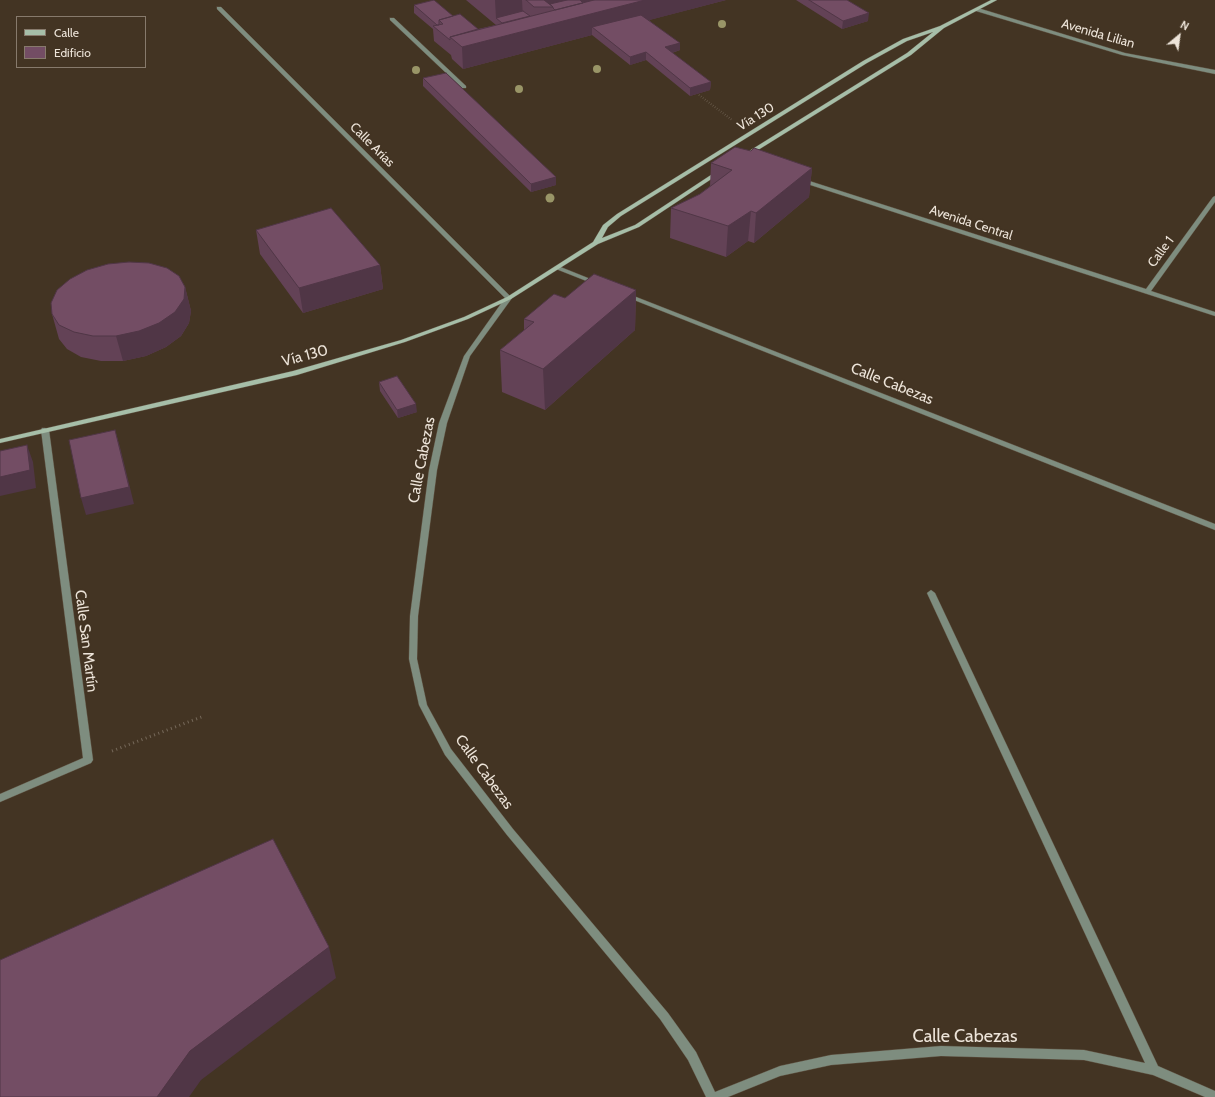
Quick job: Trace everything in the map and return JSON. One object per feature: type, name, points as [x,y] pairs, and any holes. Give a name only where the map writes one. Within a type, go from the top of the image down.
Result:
[{"type":"main road","name":"Vía 130","points":[[596,244],[605,226],[619,216],[722,155],[878,55],[905,40],[942,27],[995,0]]},
{"type":"main road","name":"Vía 130","points":[[744,156],[909,54],[942,27]]},
{"type":"main road","name":"Vía 130","points":[[0,441],[295,373],[402,341],[466,318],[509,298],[596,244],[637,226],[726,168]]},
{"type":"street","name":"Calle Arias","points":[[219,8],[509,298]]},
{"type":"street","name":"Avenida Lilian","points":[[978,10],[1124,54],[1215,72]]},
{"type":"street","points":[[392,19],[464,87]]},
{"type":"street","name":"Avenida Central","points":[[792,178],[1215,314]]},
{"type":"street","name":"Calle 1","points":[[1147,292],[1215,198]]},
{"type":"street","points":[[558,268],[602,285]]},
{"type":"street","name":"Calle Cabezas","points":[[616,291],[1215,527]]},
{"type":"street","name":"Calle Cabezas","points":[[509,298],[467,356],[443,423],[434,463],[414,616],[413,659],[423,705],[448,752],[510,832],[664,1016],[692,1056],[712,1097]]},
{"type":"street","name":"Calle San Martín","points":[[45,430],[88,760]]},
{"type":"street","points":[[931,593],[1154,1070]]},
{"type":"street","points":[[0,798],[88,760]]},
{"type":"street","name":"Calle Cabezas","points":[[715,1097],[780,1071],[831,1060],[941,1051],[1084,1055],[1154,1070],[1215,1096]]},
{"type":"path","points":[[699,95],[731,119]]},
{"type":"path","points":[[88,760],[204,716]]},
{"type":"building","points":[[434,0],[453,16],[439,20],[439,25],[437,25],[414,5]]},
{"type":"building","points":[[526,0],[544,0],[553,7],[534,7]]},
{"type":"building","points":[[567,0],[580,0],[583,3],[555,10],[550,4]]},
{"type":"building","points":[[594,0],[645,0],[462,47],[450,37]]},
{"type":"building","points":[[809,0],[847,0],[869,13],[843,21]]},
{"type":"building","points":[[523,11],[530,16],[502,23],[496,18]]},
{"type":"building","points":[[460,14],[478,29],[450,37],[450,40],[433,26],[443,24],[439,20]]},
{"type":"building","points":[[641,15],[680,43],[665,47],[711,82],[690,88],[646,52],[630,57],[592,27]]},
{"type":"building","points":[[446,73],[556,177],[531,184],[423,78]]},
{"type":"building","points":[[735,147],[751,151],[754,148],[812,168],[756,213],[751,211],[728,226],[671,208],[700,194],[732,170],[711,163]]},
{"type":"building","points":[[331,208],[380,265],[299,288],[256,230]]},
{"type":"building","points":[[129,262],[149,263],[167,268],[179,276],[185,287],[184,299],[175,312],[159,323],[139,331],[116,336],[93,336],[74,332],[59,325],[52,314],[51,303],[57,290],[70,279],[87,270],[108,264]]},
{"type":"building","points":[[594,274],[636,290],[543,369],[500,350],[534,322],[524,319],[554,294],[565,298]]},
{"type":"building","points":[[397,376],[416,404],[397,410],[379,382]]},
{"type":"building","points":[[115,430],[129,487],[81,498],[69,440]]},
{"type":"building","points":[[27,445],[30,470],[0,477],[0,451]]},
{"type":"building","points":[[273,839],[329,947],[190,1051],[157,1097],[0,1097],[0,960]]}]
